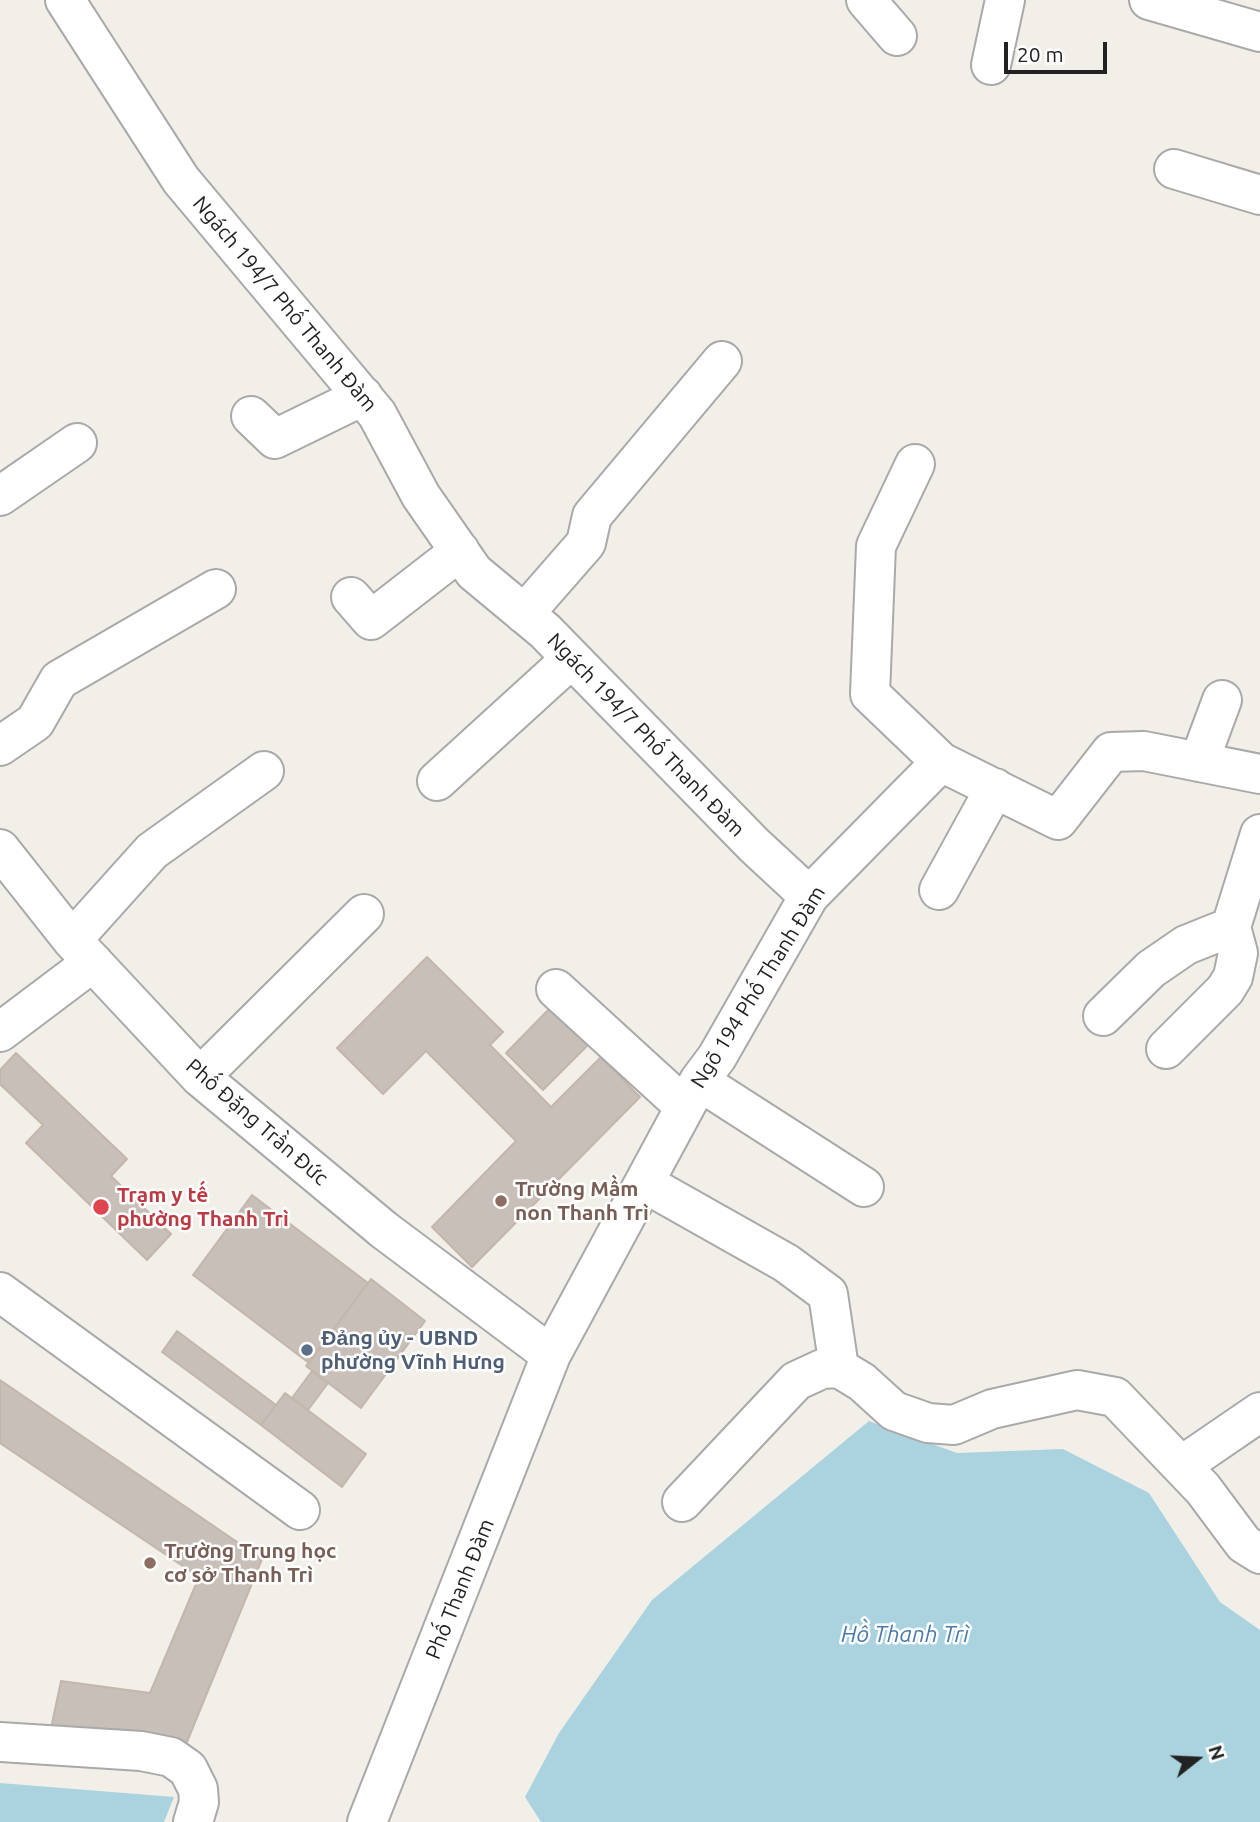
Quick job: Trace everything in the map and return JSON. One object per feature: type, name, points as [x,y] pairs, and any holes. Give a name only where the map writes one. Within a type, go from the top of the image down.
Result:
[{"type":"street","name":"Ngách 194/7 Phố Thanh Đàm","points":[[65,0],[181,180],[377,414],[421,496],[474,572],[524,614],[571,659],[754,845],[809,896]]},
{"type":"street","points":[[866,0],[897,36]]},
{"type":"street","points":[[990,65],[1005,0]]},
{"type":"street","points":[[1149,0],[1260,32]]},
{"type":"street","points":[[1174,169],[1260,195]]},
{"type":"street","points":[[524,614],[586,543],[592,516],[722,361]]},
{"type":"street","points":[[251,416],[275,439],[363,396]]},
{"type":"street","points":[[0,496],[78,443]]},
{"type":"street","points":[[915,464],[876,546],[870,694],[941,762],[1058,820],[1111,752],[1144,751],[1260,774]]},
{"type":"street","points":[[351,597],[371,620],[460,551]]},
{"type":"street","points":[[0,746],[35,722],[59,680],[216,589]]},
{"type":"street","points":[[437,781],[571,659]]},
{"type":"street","points":[[1199,762],[1222,701]]},
{"type":"street","name":"Ngõ 194 Phố Thanh Đàm","points":[[551,1355],[646,1184],[692,1094],[717,1057],[809,896],[869,831],[941,762]]},
{"type":"street","points":[[0,1032],[83,951],[152,851],[264,771]]},
{"type":"street","points":[[939,890],[995,788]]},
{"type":"street","points":[[1166,1049],[1225,990],[1233,977],[1238,953],[1231,927],[1260,834]]},
{"type":"street","name":"Phố Đặng Trần Đức","points":[[0,849],[83,951],[200,1077],[384,1230],[551,1355]]},
{"type":"street","points":[[200,1077],[364,914]]},
{"type":"street","points":[[1103,1016],[1160,963],[1186,945],[1231,927]]},
{"type":"street","points":[[556,989],[692,1094],[864,1187]]},
{"type":"street","points":[[646,1184],[786,1263],[828,1294],[839,1368]]},
{"type":"street","points":[[0,1292],[300,1510]]},
{"type":"street","name":"Phố Thanh Đàm","points":[[367,1822],[551,1355]]},
{"type":"street","points":[[682,1502],[796,1381],[822,1369],[839,1368],[862,1382],[894,1411],[928,1423],[954,1425],[992,1409],[1044,1395],[1077,1390],[1115,1397],[1203,1489],[1244,1544],[1260,1554]]},
{"type":"street","points":[[1181,1466],[1260,1412]]},
{"type":"street","points":[[0,1742],[141,1751],[171,1758],[188,1769],[198,1789],[199,1802],[193,1822]]},
{"type":"water","name":"Hồ Thanh Trì","points":[[869,1421],[957,1453],[1063,1449],[1149,1493],[1220,1602],[1260,1630],[1260,1822],[541,1822],[525,1797],[559,1733],[652,1600]]},
{"type":"water","points":[[0,1783],[174,1797],[164,1822],[0,1822]]},
{"type":"building","points":[[427,957],[503,1032],[490,1045],[551,1107],[601,1057],[640,1097],[472,1267],[432,1227],[516,1141],[426,1051],[383,1094],[337,1048]]},
{"type":"building","points":[[554,1004],[591,1042],[543,1090],[506,1053]]},
{"type":"building","points":[[16,1053],[127,1159],[111,1176],[171,1234],[147,1260],[26,1143],[43,1125],[0,1084],[0,1070]]},
{"type":"building","points":[[252,1195],[368,1283],[309,1363],[193,1275]]},
{"type":"building","points":[[371,1279],[425,1321],[361,1408],[306,1366]]},
{"type":"building","points":[[177,1331],[276,1405],[261,1425],[162,1352]]},
{"type":"building","points":[[312,1371],[328,1383],[308,1410],[292,1398]]},
{"type":"building","points":[[0,1380],[262,1559],[182,1754],[50,1733],[61,1681],[150,1693],[199,1577],[0,1443]]},
{"type":"building","points":[[285,1393],[366,1454],[342,1487],[261,1425]]},
{"type":"place","name":"Trường Mầm non Thanh Trì","points":[[501,1201]]},
{"type":"place","name":"Trạm y tế phường Thanh Trì","points":[[101,1207]]},
{"type":"place","name":"Đảng ủy - UBND phường Vĩnh Hưng","points":[[307,1350]]},
{"type":"place","name":"Trường Trung học cơ sở Thanh Trì","points":[[150,1563]]}]
